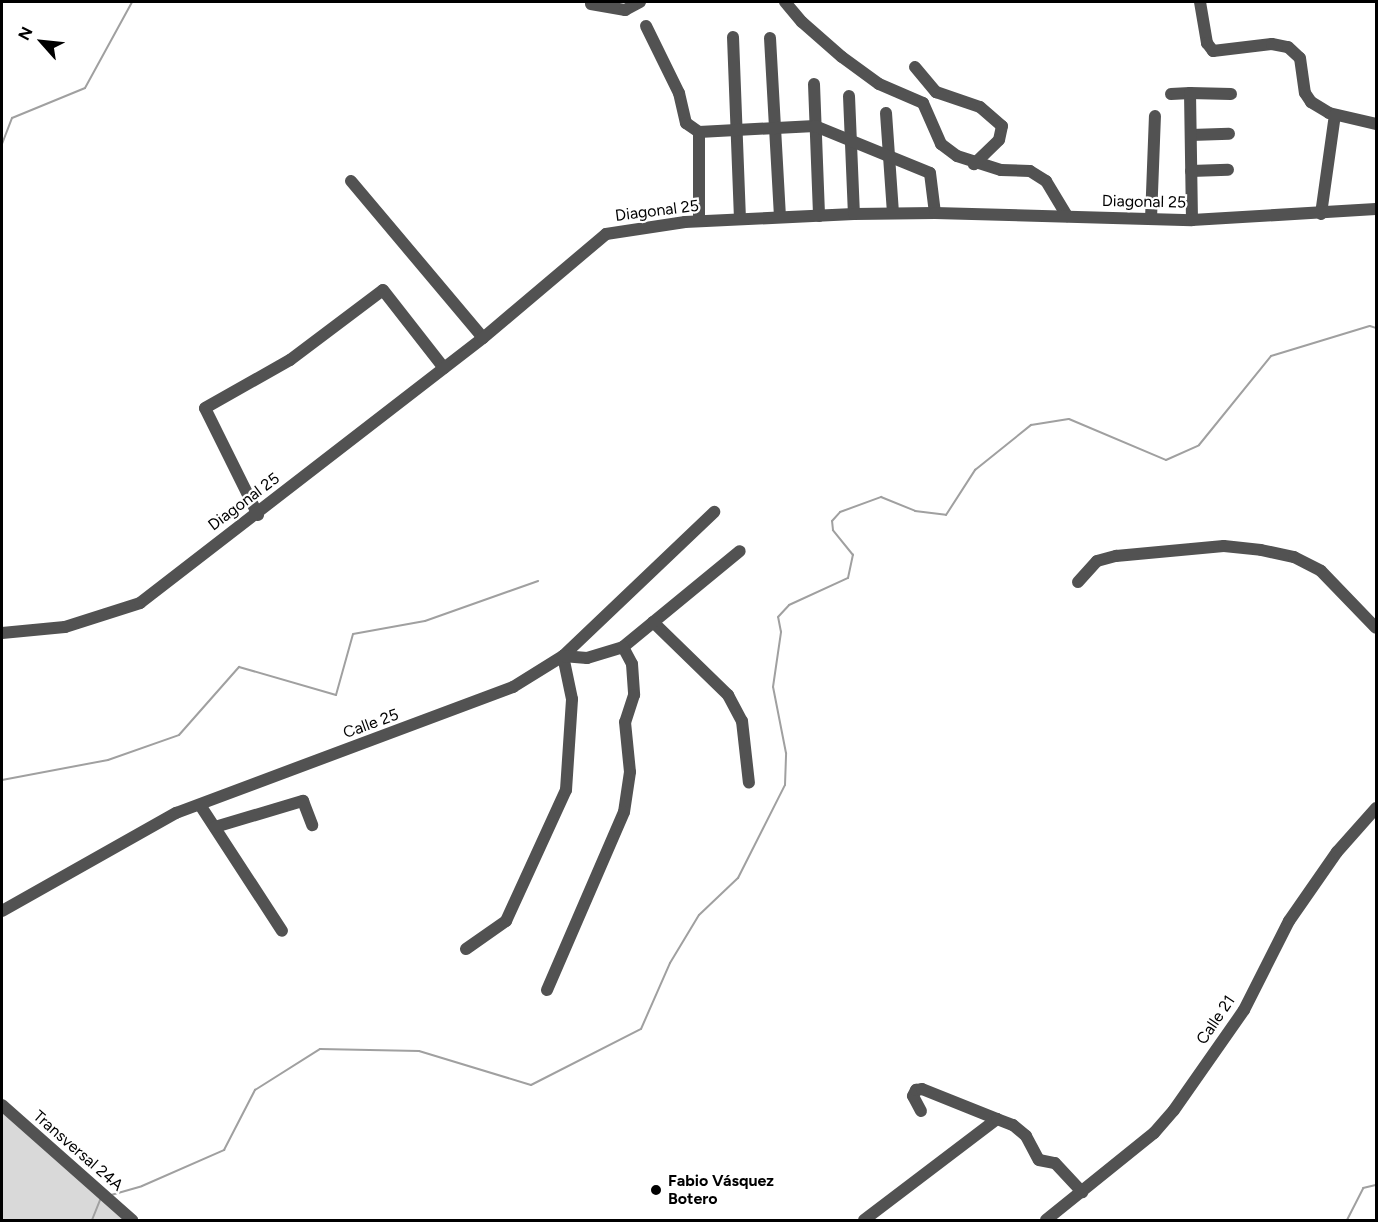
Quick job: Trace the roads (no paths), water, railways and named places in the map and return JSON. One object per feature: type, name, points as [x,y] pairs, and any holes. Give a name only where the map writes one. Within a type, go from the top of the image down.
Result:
[{"type":"street","points":[[591,4],[625,10],[639,2]]},
{"type":"street","points":[[785,2],[802,22],[842,57],[879,84],[923,103],[941,144],[974,164],[1030,171],[1046,181],[1067,216]]},
{"type":"street","points":[[1200,2],[1207,43],[1213,51],[1272,44],[1288,47],[1300,58],[1305,93],[1311,102],[1335,115],[1377,124]]},
{"type":"street","points":[[646,26],[679,93],[686,123],[699,132],[815,126],[930,173],[935,213]]},
{"type":"street","points":[[733,38],[740,219]]},
{"type":"street","points":[[770,38],[780,217]]},
{"type":"street","points":[[915,67],[936,92],[980,107],[1002,126],[999,140],[974,164]]},
{"type":"street","points":[[814,84],[819,216]]},
{"type":"street","points":[[923,103],[936,92]]},
{"type":"street","points":[[1190,93],[1192,220]]},
{"type":"street","points":[[1171,94],[1231,94]]},
{"type":"street","points":[[849,96],[854,214]]},
{"type":"street","points":[[886,114],[893,213]]},
{"type":"street","points":[[1321,214],[1335,115]]},
{"type":"street","points":[[1151,219],[1155,116]]},
{"type":"street","points":[[699,132],[699,221]]},
{"type":"street","points":[[1191,135],[1229,134]]},
{"type":"street","points":[[1191,171],[1228,170]]},
{"type":"street","points":[[351,180],[483,338]]},
{"type":"street","name":"Diagonal 25","points":[[2,633],[65,627],[126,610],[258,515],[483,338],[606,234],[699,221],[854,214],[935,213],[1192,220],[1377,209]]},
{"type":"street","points":[[258,515],[205,408],[290,360],[383,290],[444,368]]},
{"type":"street","name":"Calle 25","points":[[2,911],[176,813],[513,687],[563,656],[714,512]]},
{"type":"street","points":[[1078,582],[1097,561],[1116,556],[1224,546],[1261,550],[1294,557],[1321,571],[1377,628]]},
{"type":"street","points":[[466,949],[506,921],[566,789],[572,699],[563,656],[587,658],[623,647],[740,551]]},
{"type":"street","points":[[653,622],[728,695],[742,721],[749,783]]},
{"type":"street","points":[[547,990],[624,812],[630,772],[625,722],[634,695],[632,664],[623,647]]},
{"type":"street","points":[[215,827],[303,801],[312,825]]},
{"type":"street","points":[[200,805],[282,931]]},
{"type":"street","name":"Calle 21","points":[[1046,1221],[1154,1133],[1174,1110],[1244,1010],[1289,921],[1337,852],[1377,808]]},
{"type":"street","points":[[921,1111],[913,1096],[916,1090],[929,1091],[1013,1125],[1026,1136],[1039,1160],[1055,1163],[1082,1192]]},
{"type":"street","name":"Transversal 24A","points":[[2,1105],[132,1221]]},
{"type":"street","points":[[864,1221],[997,1119]]},
{"type":"waterway","points":[[2,144],[12,118],[85,88],[132,2]]},
{"type":"waterway","points":[[111,1195],[142,1186],[224,1150],[255,1090],[320,1049],[419,1051],[531,1085],[641,1029],[670,963],[699,915],[738,878],[785,785],[786,753],[773,687],[781,632],[778,617],[789,605],[848,578],[853,555],[833,530],[832,521],[840,512],[881,497],[915,511],[946,515],[975,470],[1031,425],[1069,419],[1166,460],[1199,445],[1271,356],[1370,326],[1376,328]]},
{"type":"waterway","points":[[2,780],[108,760],[179,735],[239,667],[336,695],[353,634],[425,621],[538,581]]},
{"type":"waterway","points":[[1347,1220],[1363,1188],[1376,1185]]},
{"type":"waterway","points":[[92,1220],[101,1198]]},
{"type":"place","name":"Fabio Vásquez Botero","points":[[656,1190]]}]
